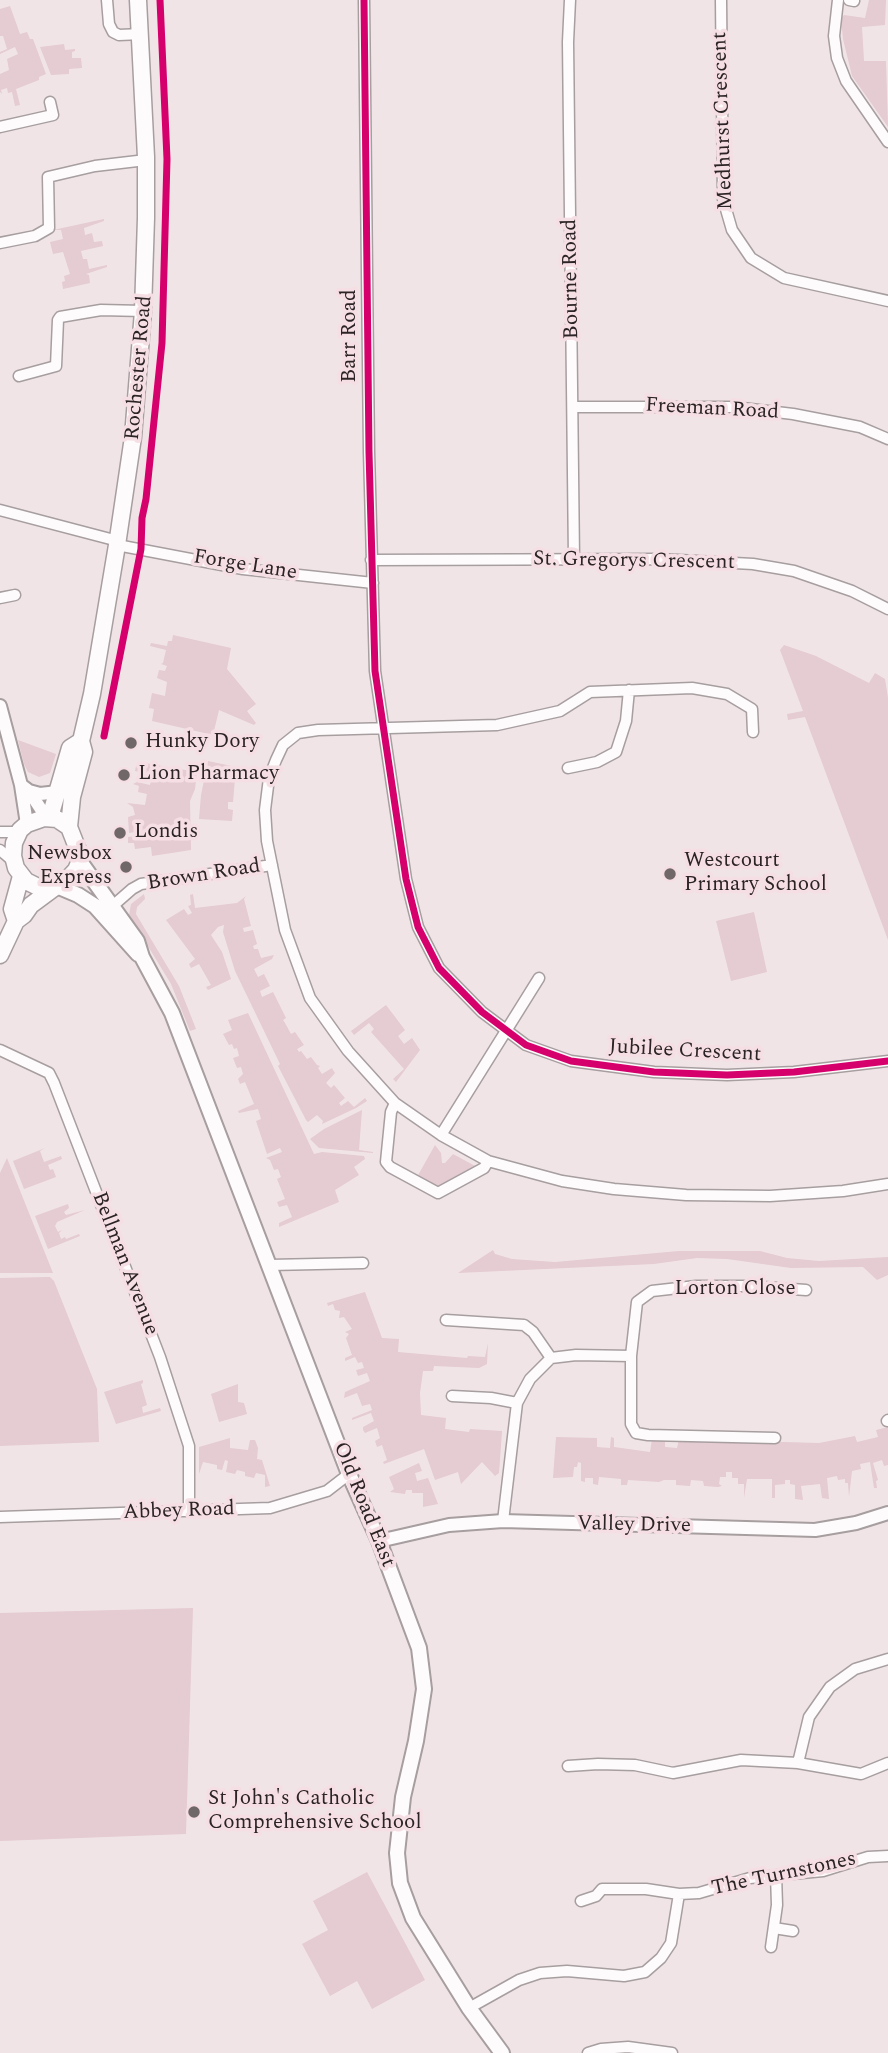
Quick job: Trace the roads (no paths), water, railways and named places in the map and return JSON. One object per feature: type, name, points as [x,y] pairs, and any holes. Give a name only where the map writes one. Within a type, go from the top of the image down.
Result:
[{"type":"main road","name":"Rochester Road","points":[[69,827],[72,797],[84,752],[81,741],[92,694],[118,543],[133,437],[143,311],[146,160],[142,34],[138,0]]},
{"type":"main road","name":"Rochester Road","points":[[48,817],[70,748],[81,741]]},
{"type":"main road","points":[[0,955],[16,921],[31,905],[73,875],[79,860],[77,845],[69,827],[62,821],[48,817],[23,828],[13,847],[17,869],[12,909],[16,921]]},
{"type":"main road","name":"Old Road East","points":[[79,860],[108,911],[135,938],[142,957],[172,1013],[214,1127],[419,1648],[424,1689],[403,1797],[397,1853],[400,1883],[413,1918],[469,2008],[502,2053]]},
{"type":"main road","points":[[17,869],[33,885],[45,889],[56,887]]},
{"type":"main road","name":"Old Road East","points":[[56,887],[108,911]]},
{"type":"street","points":[[107,0],[111,31],[121,35],[142,34]]},
{"type":"street","name":"Barr Road","points":[[364,0],[371,560],[375,671]]},
{"type":"street","name":"Bourne Road","points":[[570,0],[568,42],[574,559]]},
{"type":"street","name":"Medhurst Crescent","points":[[720,0],[723,199],[732,230],[751,258],[784,278],[888,301]]},
{"type":"street","points":[[838,0],[834,36],[837,58],[846,80],[888,142]]},
{"type":"street","points":[[0,127],[53,114],[50,102]]},
{"type":"street","points":[[0,243],[35,236],[49,228],[48,177],[95,166],[146,160]]},
{"type":"street","points":[[19,376],[56,366],[60,317],[101,310],[143,311]]},
{"type":"street","name":"Freeman Road","points":[[573,407],[734,407],[793,414],[860,427],[888,439]]},
{"type":"street","name":"Forge Lane","points":[[0,510],[118,543],[243,569],[373,583]]},
{"type":"street","name":"St. Gregorys Crescent","points":[[371,560],[708,560],[753,564],[794,571],[852,591],[888,609]]},
{"type":"street","points":[[0,598],[15,595]]},
{"type":"street","name":"Jubilee Crescent","points":[[375,671],[406,879],[418,927],[439,968],[482,1012],[506,1031],[526,1045],[571,1061],[654,1072],[774,1074],[888,1061]]},
{"type":"street","points":[[754,732],[752,709],[727,694],[692,688],[590,692],[561,711],[496,725],[318,730],[298,733],[283,745],[269,778],[265,810],[272,865],[285,930],[310,998],[348,1051],[396,1103],[441,1135],[488,1161],[562,1181],[614,1189],[686,1195],[770,1196],[842,1191],[888,1184]]},
{"type":"street","points":[[568,768],[597,762],[616,752],[626,720],[629,690]]},
{"type":"street","points":[[0,706],[25,788],[23,828],[0,832]]},
{"type":"street","points":[[25,788],[43,794],[58,792]]},
{"type":"street","points":[[25,788],[48,817]]},
{"type":"street","points":[[0,850],[17,869]]},
{"type":"street","name":"Brown Road","points":[[108,911],[130,890],[141,884],[272,865]]},
{"type":"street","points":[[441,1135],[539,978]]},
{"type":"street","name":"Bellman Avenue","points":[[0,1050],[49,1073],[54,1083],[160,1357],[189,1446],[189,1511]]},
{"type":"street","points":[[396,1103],[391,1112],[386,1162],[390,1167],[438,1193],[482,1169],[488,1161]]},
{"type":"street","points":[[270,1265],[363,1264]]},
{"type":"street","name":"Lorton Close","points":[[775,1438],[636,1433],[631,1424],[631,1356],[637,1302],[652,1291],[696,1286],[806,1290]]},
{"type":"street","points":[[446,1320],[524,1325],[533,1332],[551,1358]]},
{"type":"street","points":[[503,1521],[517,1403],[530,1379],[551,1358],[576,1355],[631,1356]]},
{"type":"street","points":[[452,1396],[491,1398],[517,1403]]},
{"type":"street","name":"Abbey Road","points":[[0,1517],[270,1508],[330,1489],[349,1474]]},
{"type":"street","name":"Valley Drive","points":[[379,1541],[449,1525],[503,1521],[815,1530],[856,1523],[888,1513]]},
{"type":"street","points":[[798,1763],[809,1717],[830,1687],[855,1669],[888,1659]]},
{"type":"street","points":[[568,1766],[635,1765],[673,1773],[741,1760],[798,1763],[856,1774],[867,1773],[888,1763]]},
{"type":"street","name":"The Turnstones","points":[[581,1902],[596,1896],[601,1889],[646,1889],[679,1894],[705,1892],[750,1878],[823,1871],[868,1857],[888,1856]]},
{"type":"street","points":[[771,1947],[777,1905],[776,1875]]},
{"type":"street","points":[[469,2008],[519,1980],[540,1973],[567,1971],[624,1976],[645,1972],[661,1958],[671,1943],[679,1894]]},
{"type":"street","points":[[774,1928],[793,1931]]},
{"type":"street","points":[[588,2053],[601,2049],[628,2048],[672,2053]]},
{"type":"place","name":"Hunky Dory","points":[[131,743]]},
{"type":"place","name":"Lion Pharmacy","points":[[124,775]]},
{"type":"place","name":"Londis","points":[[120,833]]},
{"type":"place","name":"Newsbox Express","points":[[126,867]]},
{"type":"place","name":"Westcourt Primary School","points":[[670,874]]},
{"type":"place","name":"St John's Catholic Comprehensive School","points":[[194,1812]]}]
